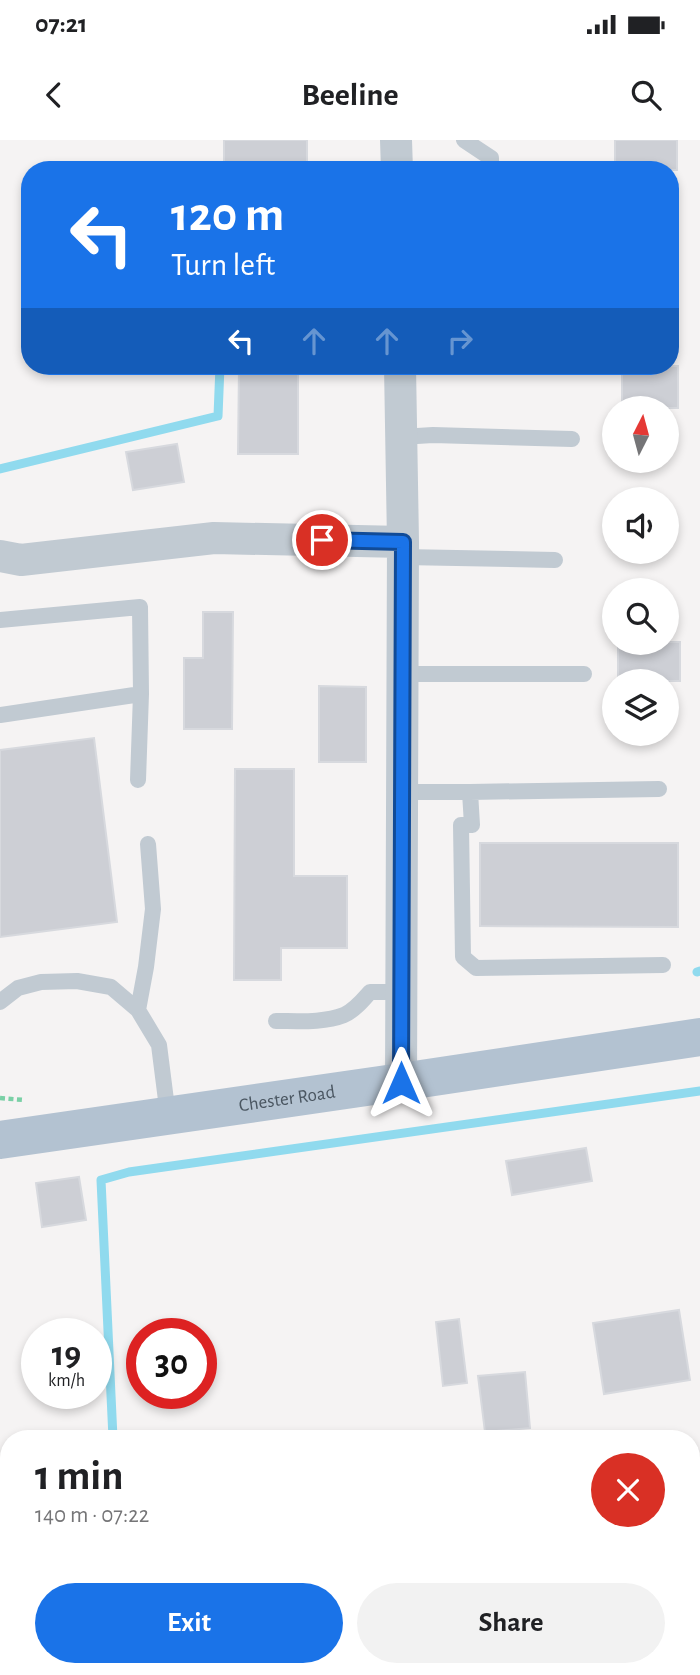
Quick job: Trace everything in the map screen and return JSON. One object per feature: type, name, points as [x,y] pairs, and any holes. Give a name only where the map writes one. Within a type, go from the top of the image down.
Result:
[{"type":"main road","name":"Chester Road","points":[[0,1140],[700,1037]]},
{"type":"street","points":[[396,140],[397,161]]},
{"type":"street","points":[[400,375],[403,549],[401,1083]]},
{"type":"street","points":[[0,556],[21,561],[214,538],[403,549]]},
{"type":"lane","points":[[464,140],[491,158],[491,161]]},
{"type":"lane","points":[[401,437],[433,435],[572,439]]},
{"type":"lane","points":[[403,549],[555,560]]},
{"type":"lane","points":[[0,620],[140,607],[138,780]]},
{"type":"lane","points":[[402,674],[584,674]]},
{"type":"lane","points":[[0,715],[141,694]]},
{"type":"lane","points":[[402,792],[659,789]]},
{"type":"lane","points":[[470,792],[472,825],[461,825],[463,957],[476,968],[663,965]]},
{"type":"lane","points":[[138,1010],[153,909],[148,845]]},
{"type":"lane","points":[[0,1002],[18,988],[41,982],[76,981],[111,987],[138,1010],[159,1045],[168,1116]]},
{"type":"lane","points":[[276,1021],[320,1020],[344,1015],[357,1007],[370,992],[401,992]]},
{"type":"building","points":[[224,140],[307,140],[307,161],[224,161]]},
{"type":"building","points":[[615,140],[677,140],[677,161],[615,161]]},
{"type":"building","points":[[239,375],[298,375],[298,454],[238,454]]},
{"type":"building","points":[[622,375],[678,375],[678,396],[622,396]]},
{"type":"building","points":[[177,444],[184,482],[133,490],[126,452]]},
{"type":"building","points":[[203,612],[233,612],[232,729],[184,729],[184,658],[203,658]]},
{"type":"building","points":[[680,642],[680,681],[679,669],[618,669],[618,655],[679,655]]},
{"type":"building","points":[[319,686],[366,687],[366,762],[319,762]]},
{"type":"building","points":[[94,738],[117,922],[0,937],[0,750]]},
{"type":"building","points":[[235,769],[294,769],[294,876],[347,876],[347,948],[281,948],[281,980],[234,980]]},
{"type":"building","points":[[480,843],[678,843],[678,927],[480,926]]},
{"type":"building","points":[[586,1148],[592,1181],[512,1195],[506,1161]]},
{"type":"building","points":[[79,1177],[86,1220],[42,1227],[36,1183]]},
{"type":"building","points":[[679,1310],[690,1380],[604,1394],[593,1323]]},
{"type":"building","points":[[459,1319],[467,1383],[443,1386],[436,1322]]},
{"type":"building","points":[[525,1372],[530,1428],[485,1430],[478,1376]]},
{"type":"waterway","points":[[0,469],[218,416],[220,375]]},
{"type":"waterway","points":[[113,1430],[101,1180],[129,1172],[700,1091]]},
{"type":"route","points":[[322,540],[403,542],[401,1083]]}]
